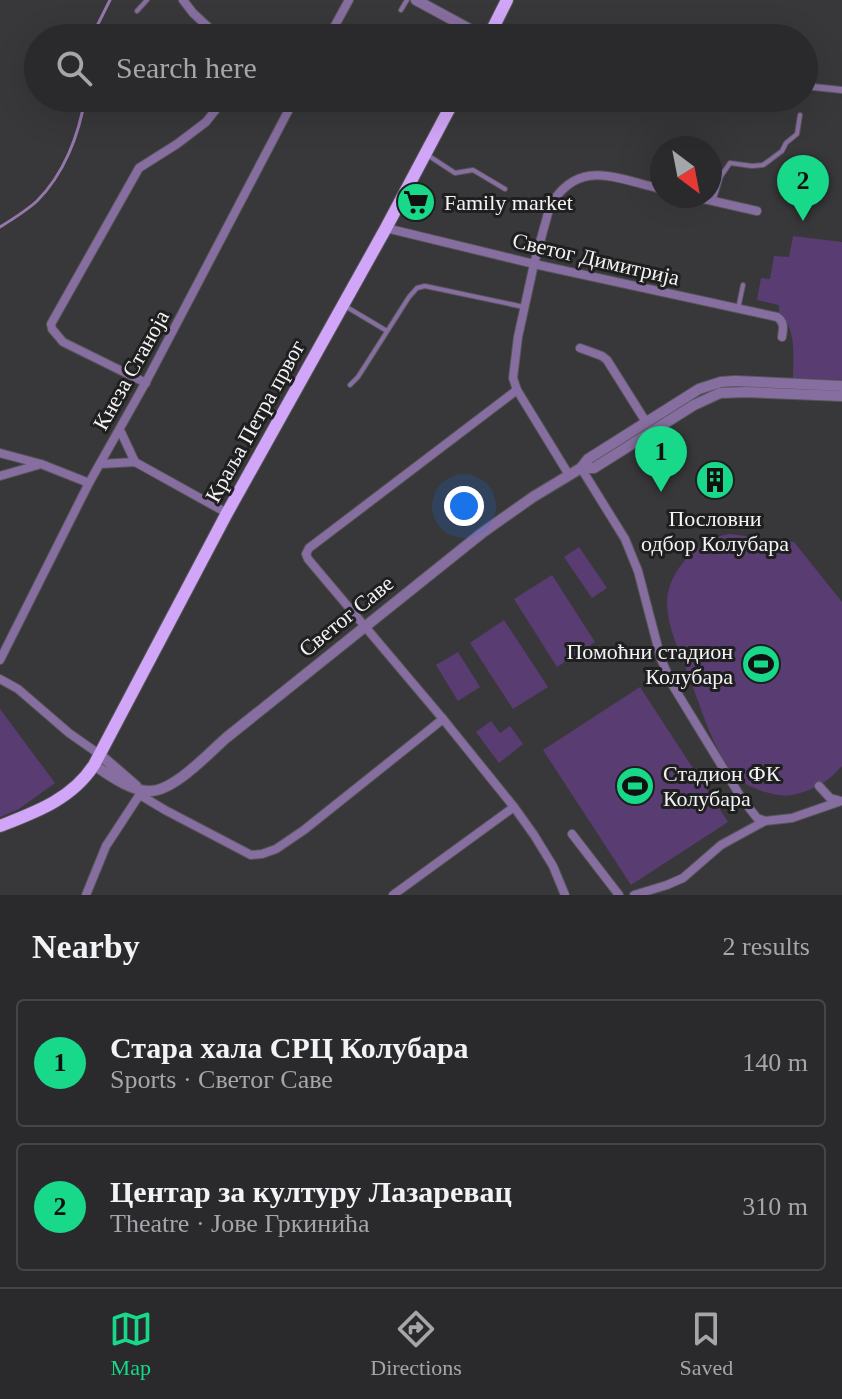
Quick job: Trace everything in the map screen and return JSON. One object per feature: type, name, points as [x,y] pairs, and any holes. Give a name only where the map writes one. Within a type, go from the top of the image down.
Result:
[{"type":"main road","points":[[494,24],[507,0]]},
{"type":"main road","name":"Краља Петра првог","points":[[0,826],[59,800],[85,778],[448,112]]},
{"type":"street","points":[[183,0],[205,24]]},
{"type":"street","points":[[336,24],[349,0]]},
{"type":"street","points":[[423,2],[462,24]]},
{"type":"street","points":[[818,87],[842,90]]},
{"type":"street","points":[[146,383],[63,342],[51,324],[139,168],[206,122],[214,112]]},
{"type":"street","name":"Кнеза Станоја","points":[[0,660],[89,483],[146,383],[288,112]]},
{"type":"street","points":[[569,475],[517,390],[513,378],[524,307],[550,206],[558,192],[571,180],[585,175],[650,186]]},
{"type":"street","points":[[722,203],[757,211]]},
{"type":"street","name":"Светог Димитрија","points":[[386,228],[780,320],[782,337]]},
{"type":"street","points":[[580,348],[607,360],[646,422]]},
{"type":"street","name":"Светог Саве","points":[[140,791],[157,790],[177,779],[482,533],[581,468],[588,459],[699,389],[735,381],[842,386]]},
{"type":"street","points":[[517,390],[309,548],[306,554],[514,807],[553,866],[565,895]]},
{"type":"street","name":"Светог Саве","points":[[581,468],[594,468],[694,405],[720,393],[842,396]]},
{"type":"street","points":[[120,430],[135,462]]},
{"type":"street","points":[[0,453],[41,464],[89,483]]},
{"type":"street","points":[[100,464],[135,462],[227,513]]},
{"type":"street","points":[[0,476],[41,464]]},
{"type":"street","points":[[581,468],[625,539],[638,571],[661,659],[673,686],[742,799],[757,818],[765,821]]},
{"type":"street","points":[[0,679],[18,689],[96,760],[132,781],[165,810],[251,855],[276,849],[304,830],[443,719]]},
{"type":"street","points":[[819,786],[830,798],[841,801]]},
{"type":"street","points":[[86,895],[106,846],[140,791]]},
{"type":"street","points":[[634,895],[683,878],[721,845],[765,821],[809,813],[841,801]]},
{"type":"street","points":[[393,895],[514,807]]},
{"type":"street","points":[[572,834],[619,895]]},
{"type":"lane","points":[[137,11],[147,0]]},
{"type":"lane","points":[[401,10],[407,0]]},
{"type":"lane","points":[[722,175],[730,163],[763,165],[782,151],[797,134],[800,115]]},
{"type":"lane","points":[[426,154],[455,173],[473,170],[505,189]]},
{"type":"lane","points":[[738,309],[743,285]]},
{"type":"lane","points":[[350,385],[417,288],[425,286],[524,307]]},
{"type":"lane","points":[[343,305],[387,331]]},
{"type":"shaded area","points":[[793,236],[842,242],[842,380],[793,378],[789,326],[779,312],[779,305],[757,300],[761,278],[770,279],[774,256],[789,257]]},
{"type":"shaded area","points":[[729,534],[794,542],[842,602],[842,766],[815,787],[792,795],[777,795],[754,788],[730,769],[710,731],[672,631],[667,602],[679,568],[696,549]]},
{"type":"shaded area","points":[[579,547],[607,588],[592,598],[564,557]]},
{"type":"shaded area","points":[[552,575],[595,642],[557,667],[514,599]]},
{"type":"shaded area","points":[[504,620],[548,687],[513,709],[470,643]]},
{"type":"shaded area","points":[[458,652],[480,687],[458,701],[436,665]]},
{"type":"shaded area","name":"Стадион ФК Колубара","points":[[640,687],[728,822],[631,885],[543,750]]},
{"type":"shaded area","points":[[0,709],[55,783],[19,809],[0,817]]},
{"type":"shaded area","points":[[491,721],[500,733],[510,726],[523,744],[499,763],[476,732]]},
{"type":"waterway","points":[[98,24],[110,0]]},
{"type":"waterway","points":[[0,227],[37,201],[55,179],[74,140],[82,112]]},
{"type":"place","name":"Family market","points":[[416,202]]},
{"type":"place","name":"Центар за културу Лазаревац","points":[[803,221]]},
{"type":"place","name":"Пословни одбор Колубара","points":[[715,480]]},
{"type":"place","name":"Стара хала СРЦ Колубара","points":[[661,492]]},
{"type":"place","name":"Помоћни стадион Колубара","points":[[761,664]]},
{"type":"place","name":"Стадион ФК Колубара","points":[[635,786]]}]
